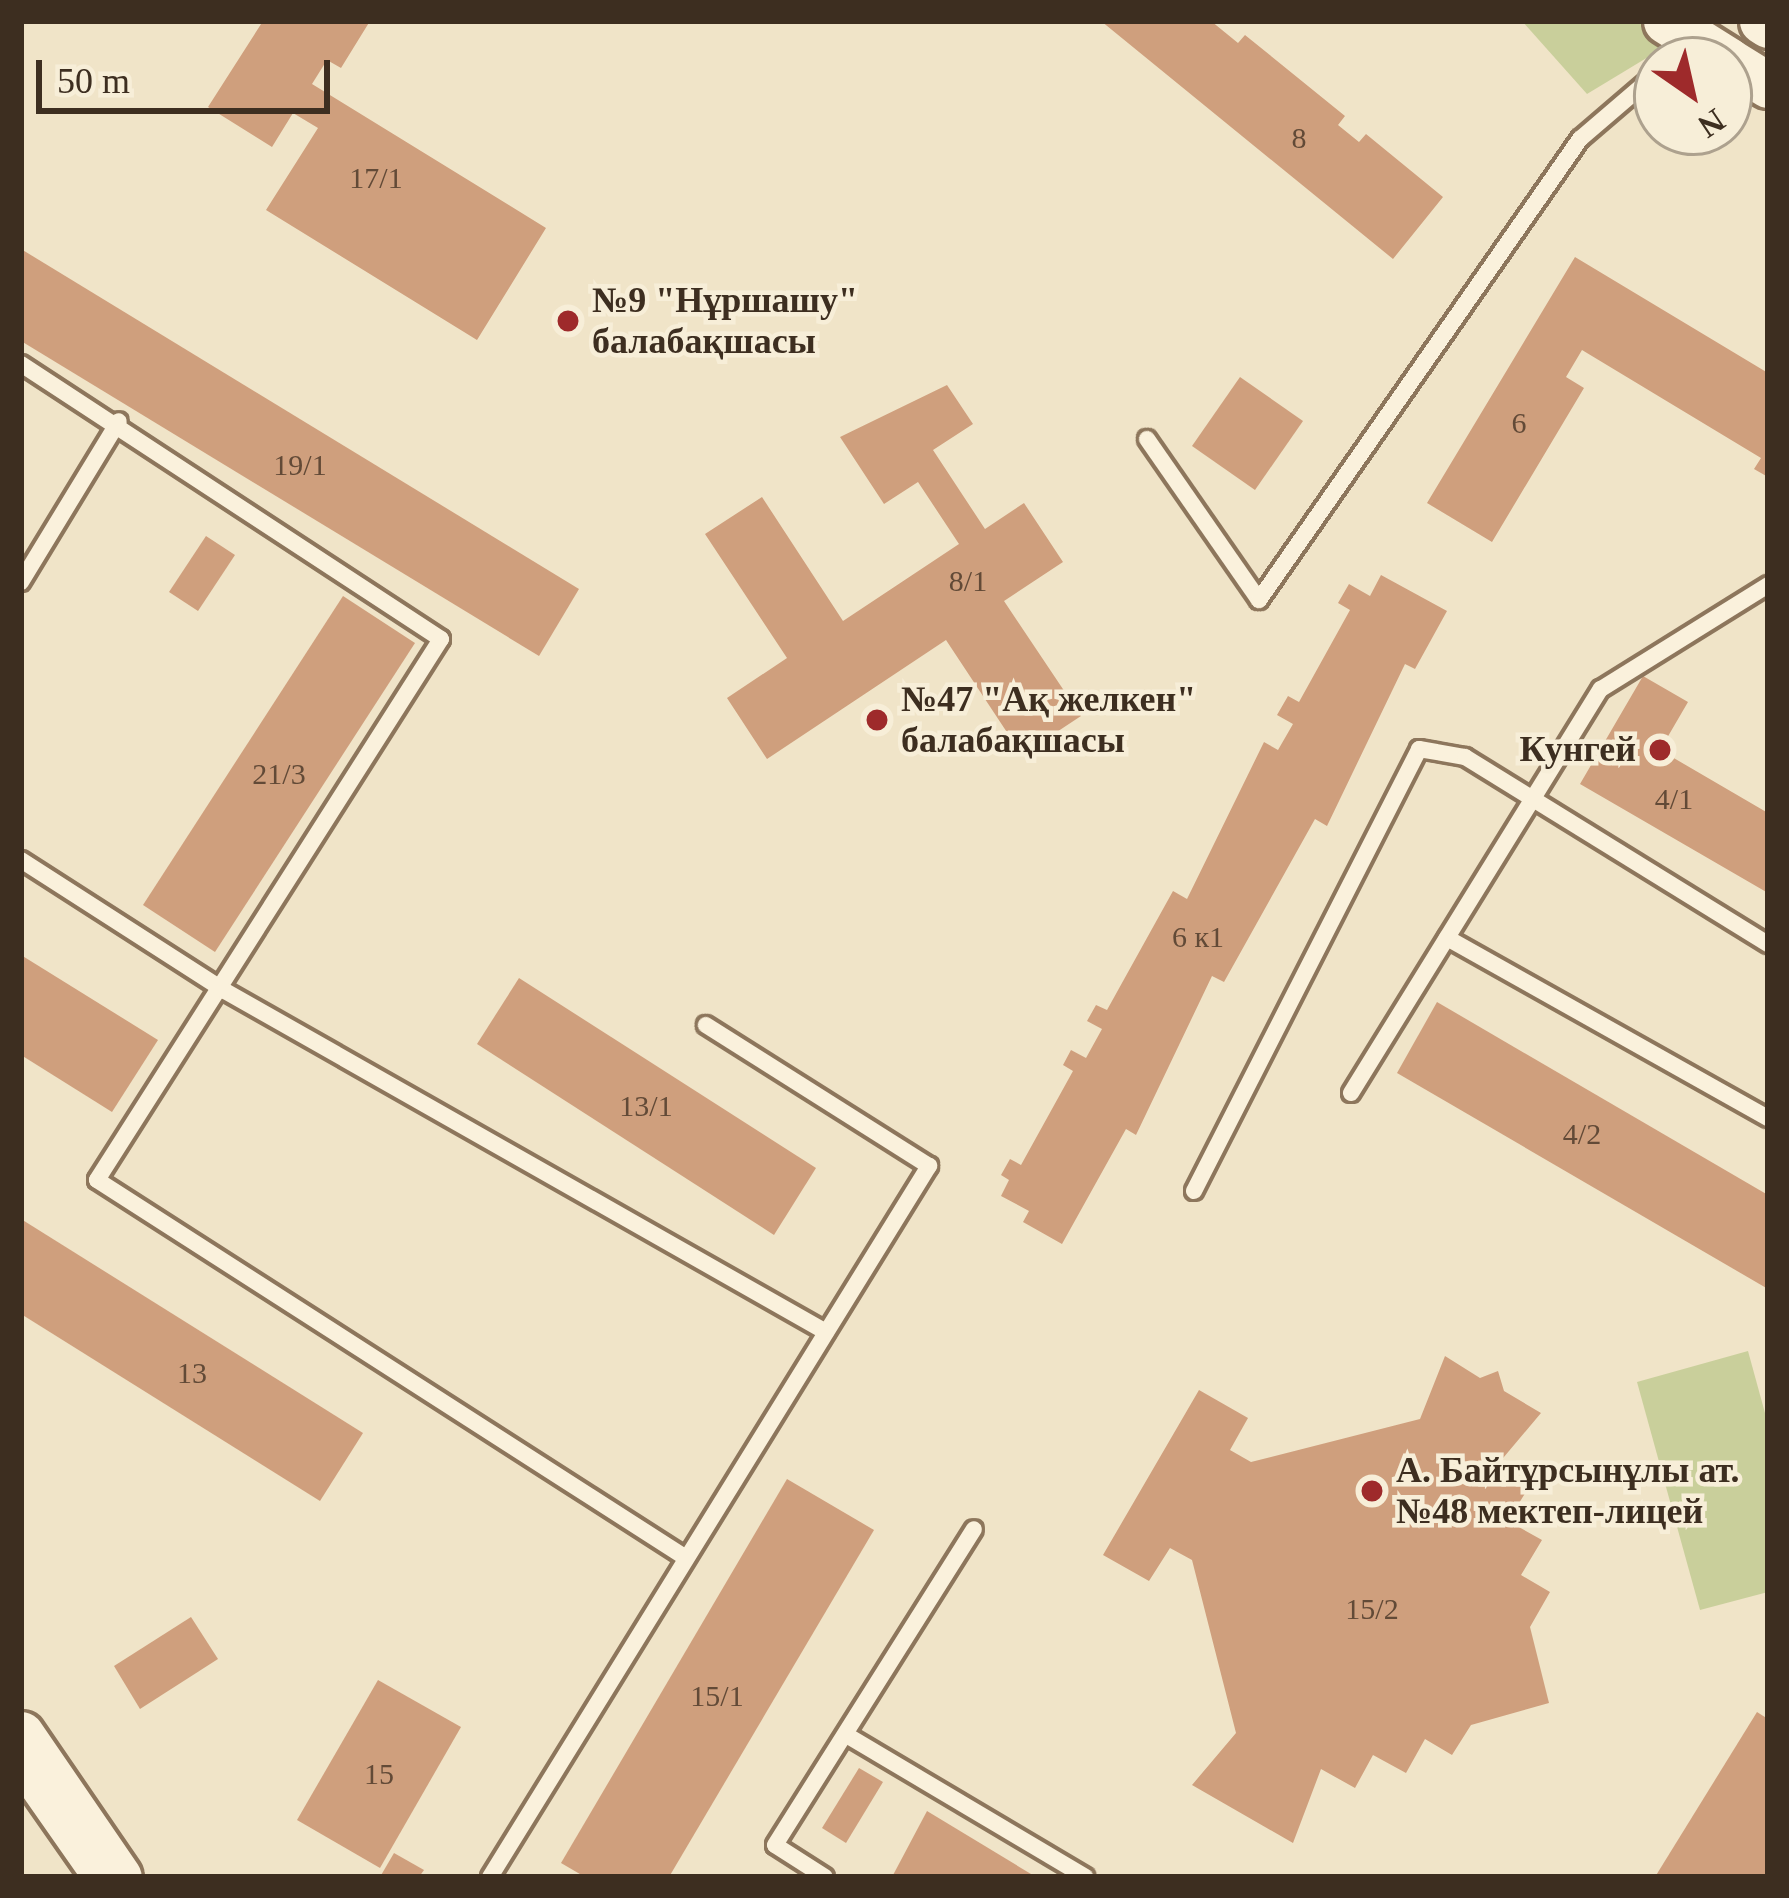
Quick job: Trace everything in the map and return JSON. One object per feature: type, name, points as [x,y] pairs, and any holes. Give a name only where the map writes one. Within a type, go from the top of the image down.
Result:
[{"type":"street","points":[[25,1761],[119,1877]]},
{"type":"lane","points":[[1147,439],[1259,600],[1580,139],[1633,94]]},
{"type":"lane","points":[[21,364],[119,421],[441,639],[225,991],[97,1180],[686,1558]]},
{"type":"lane","points":[[21,582],[119,421]]},
{"type":"lane","points":[[1351,1093],[1601,689],[1768,585]]},
{"type":"lane","points":[[1194,1191],[1418,749],[1450,749],[1768,944]]},
{"type":"lane","points":[[21,860],[225,991],[826,1332]]},
{"type":"lane","points":[[1447,938],[1768,1118]]},
{"type":"lane","points":[[495,1874],[929,1166],[706,1025]]},
{"type":"lane","points":[[825,1877],[775,1846],[974,1529]]},
{"type":"lane","points":[[848,1736],[1085,1877]]},
{"type":"lane","points":[[25,1761],[89,1877]]},
{"type":"green space","points":[[1522,21],[1638,21],[1663,36],[1633,36],[1633,66],[1587,94]]},
{"type":"green space","points":[[1748,1351],[1768,1424],[1768,1592],[1700,1610],[1637,1382]]},
{"type":"building","points":[[263,21],[370,21],[341,68],[327,60],[312,84],[546,228],[477,340],[266,210],[318,128],[293,113],[272,147],[208,107]]},
{"type":"building","points":[[1101,21],[1211,21],[1238,43],[1245,35],[1345,116],[1338,125],[1359,142],[1366,134],[1443,197],[1393,259]]},
{"type":"building","points":[[21,249],[579,589],[539,656],[21,341]]},
{"type":"building","points":[[1575,257],[1768,373],[1768,477],[1754,469],[1761,458],[1582,350],[1566,377],[1584,388],[1492,542],[1427,503]]},
{"type":"building","points":[[1240,377],[1303,421],[1255,490],[1192,446]]},
{"type":"building","points":[[947,385],[973,424],[933,450],[985,529],[1024,503],[1063,562],[1004,601],[1081,716],[1022,755],[946,640],[767,759],[727,698],[787,658],[705,534],[762,497],[843,621],[959,544],[918,482],[884,504],[840,437]]},
{"type":"building","points":[[206,536],[235,555],[198,611],[169,592]]},
{"type":"building","points":[[1381,575],[1447,611],[1415,669],[1405,664],[1327,826],[1315,819],[1224,982],[1212,976],[1136,1135],[1126,1129],[1062,1244],[1023,1222],[1029,1211],[1001,1196],[1009,1180],[1001,1175],[1010,1159],[1021,1165],[1073,1071],[1063,1065],[1071,1050],[1086,1058],[1102,1029],[1087,1021],[1096,1005],[1107,1010],[1173,891],[1187,899],[1264,742],[1278,750],[1293,724],[1277,715],[1288,696],[1299,702],[1350,610],[1338,603],[1349,584],[1370,596]]},
{"type":"building","points":[[343,596],[415,643],[215,952],[143,905]]},
{"type":"building","points":[[1643,676],[1688,702],[1660,750],[1768,813],[1768,893],[1580,784]]},
{"type":"building","points":[[21,955],[158,1040],[112,1112],[21,1055]]},
{"type":"building","points":[[519,978],[816,1168],[774,1235],[477,1044]]},
{"type":"building","points":[[1437,1002],[1768,1195],[1768,1289],[1397,1073]]},
{"type":"building","points":[[21,1219],[363,1433],[320,1501],[21,1314]]},
{"type":"building","points":[[1445,1356],[1480,1378],[1498,1371],[1504,1391],[1541,1413],[1493,1470],[1527,1490],[1508,1521],[1542,1540],[1521,1575],[1550,1592],[1530,1627],[1549,1703],[1471,1725],[1452,1755],[1425,1739],[1406,1773],[1373,1755],[1355,1788],[1321,1769],[1293,1843],[1192,1785],[1236,1733],[1192,1560],[1170,1548],[1149,1581],[1103,1555],[1199,1390],[1248,1418],[1230,1450],[1251,1462],[1420,1419]]},
{"type":"building","points":[[787,1479],[874,1530],[669,1877],[585,1877],[561,1863]]},
{"type":"building","points":[[191,1617],[218,1659],[140,1709],[114,1666]]},
{"type":"building","points":[[378,1680],[461,1727],[380,1868],[297,1820]]},
{"type":"building","points":[[1757,1712],[1768,1719],[1768,1877],[1655,1877]]},
{"type":"building","points":[[859,1768],[883,1782],[846,1843],[822,1828]]},
{"type":"building","points":[[927,1811],[1036,1877],[892,1877]]},
{"type":"building","points":[[394,1853],[424,1870],[419,1877],[380,1877]]},
{"type":"place","name":"№9 \"Нұршашу\" балабақшасы","points":[[568,321]]},
{"type":"place","name":"№47 \"Ақ желкен\" балабақшасы","points":[[877,720]]},
{"type":"place","name":"Кунгей","points":[[1660,750]]},
{"type":"place","name":"А. Байтұрсынұлы ат. №48 мектеп-лицей","points":[[1372,1491]]}]
